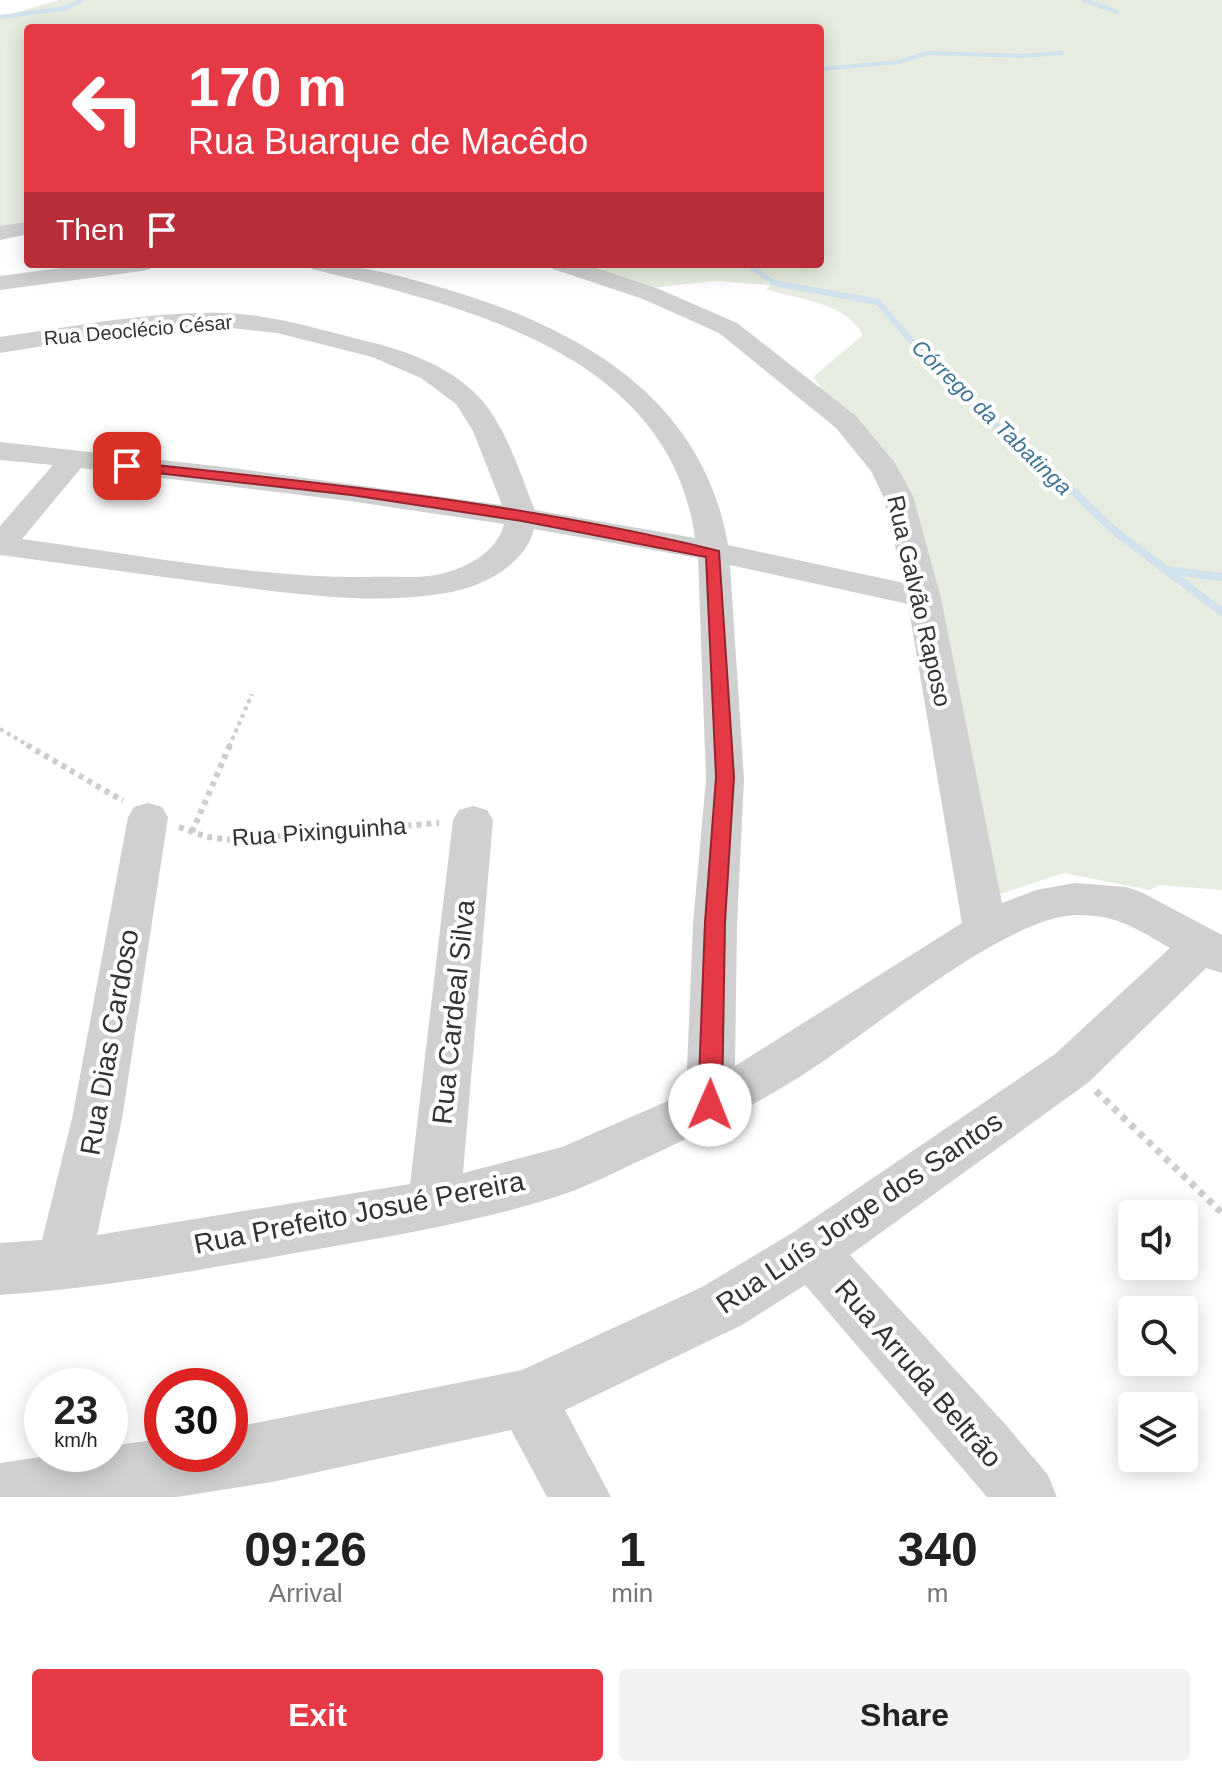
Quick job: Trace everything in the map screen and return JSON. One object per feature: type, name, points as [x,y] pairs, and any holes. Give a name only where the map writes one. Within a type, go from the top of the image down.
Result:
[{"type":"street","points":[[0,233],[24,229]]},
{"type":"street","points":[[0,283],[112,268]]},
{"type":"street","points":[[338,268],[382,278],[516,322],[592,362],[625,385],[656,417],[683,454],[706,513],[713,554],[725,777],[715,922],[710,1105]]},
{"type":"street","name":"Rua Galvão Raposo","points":[[573,268],[651,294],[728,328],[846,422],[875,453],[898,496],[924,598],[985,930]]},
{"type":"street","name":"Rua Deoclécio César","points":[[0,345],[105,329],[223,320],[308,332],[381,352],[430,372],[466,399],[487,431],[522,516]]},
{"type":"street","points":[[0,451],[286,481],[522,516],[840,578],[924,598]]},
{"type":"street","points":[[0,546],[74,459]]},
{"type":"street","points":[[0,546],[319,587],[417,586],[446,583],[486,568],[515,543],[522,516]]},
{"type":"street","name":"Rua Dias Cardoso","points":[[63,1265],[97,1119],[148,817]]},
{"type":"street","name":"Rua Cardeal Silva","points":[[434,1204],[473,820]]},
{"type":"street","name":"Rua Prefeito Josué Pereira","points":[[0,1269],[63,1265],[434,1204],[569,1169],[710,1105],[795,1055],[880,995],[985,930],[1036,906],[1075,899],[1126,903],[1212,950]]},
{"type":"street","name":"Rua Luís Jorge dos Santos","points":[[0,1494],[272,1452],[526,1398],[722,1306],[811,1251],[1072,1068],[1212,950]]},
{"type":"street","name":"Rua Arruda Beltrão","points":[[811,1251],[985,1446],[1026,1497]]},
{"type":"street","points":[[526,1398],[580,1497]]},
{"type":"path","points":[[192,832],[252,694]]},
{"type":"path","name":"Rua Pixinguinha","points":[[0,729],[148,817],[207,837],[234,840],[473,820]]},
{"type":"path","points":[[1072,1068],[1222,1213]]},
{"type":"shaded area","points":[[59,0],[1222,0],[1222,890],[1159,885],[1150,890],[1063,873],[991,897],[901,474],[814,388],[820,386],[813,377],[863,335],[854,323],[832,308],[766,289],[771,286],[768,285],[715,281],[650,288],[587,268],[824,268],[824,24],[24,24],[24,228],[0,232],[0,17]]},
{"type":"waterway","points":[[0,17],[66,8],[82,0]]},
{"type":"waterway","points":[[1084,0],[1117,12]]},
{"type":"waterway","points":[[824,69],[899,62],[927,53],[1023,56],[1062,53]]},
{"type":"waterway","name":"Córrego da Tabatinga","points":[[753,268],[774,283]]},
{"type":"waterway","name":"Córrego da Tabatinga","points":[[774,283],[785,285]]},
{"type":"waterway","name":"Córrego da Tabatinga","points":[[774,283],[878,302],[938,372],[1021,449],[1070,488]]},
{"type":"waterway","name":"Córrego da Tabatinga","points":[[1068,486],[1112,529],[1166,570]]},
{"type":"waterway","points":[[1166,570],[1222,577]]},
{"type":"waterway","name":"Córrego da Tabatinga","points":[[1166,570],[1222,612]]},
{"type":"route","points":[[127,466],[351,490],[522,516],[713,554],[725,777],[715,922],[710,1105]]}]
